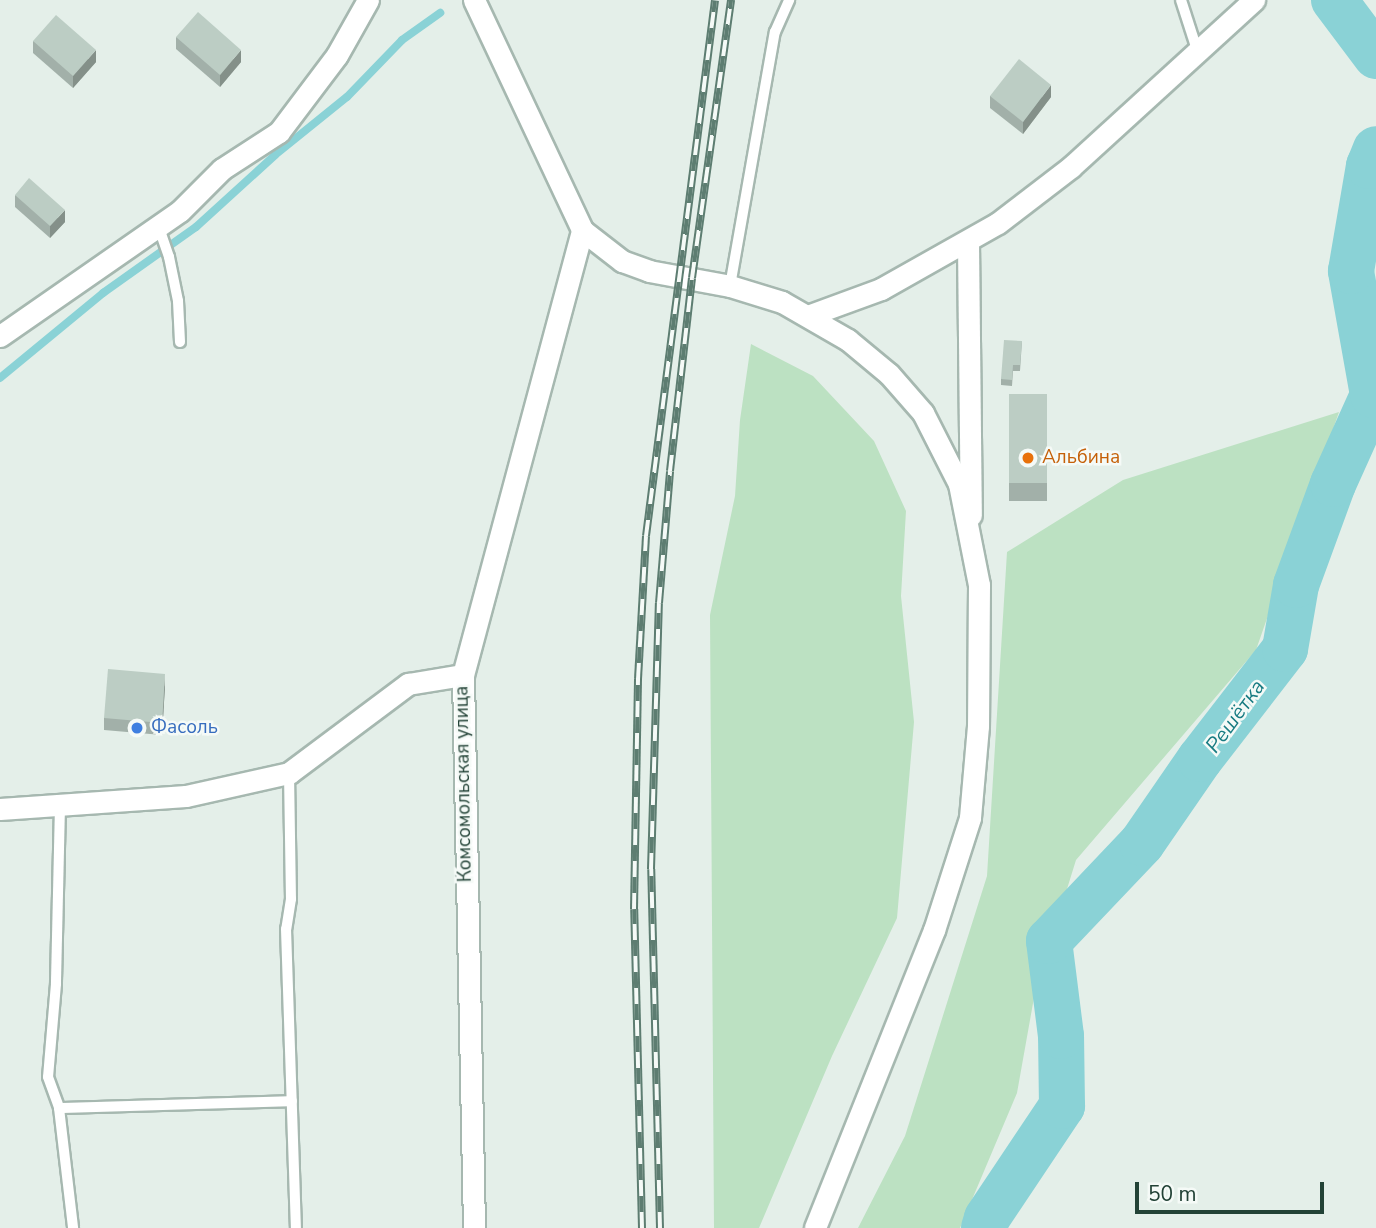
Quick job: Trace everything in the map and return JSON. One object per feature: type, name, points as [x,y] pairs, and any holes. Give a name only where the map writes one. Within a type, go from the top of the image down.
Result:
[{"type":"street","points":[[0,336],[161,234],[222,169],[279,132],[337,55],[368,0]]},
{"type":"street","points":[[474,0],[582,230],[622,261],[649,271],[730,286],[782,302],[810,315],[858,348],[888,374],[923,413],[959,484],[971,535],[979,598],[978,726],[971,818],[929,942],[815,1228]]},
{"type":"street","points":[[810,315],[881,289],[968,243],[1071,167],[1254,0]]},
{"type":"street","name":"Комсомольская улица","points":[[474,1228],[463,676],[582,230]]},
{"type":"street","points":[[968,243],[971,535]]},
{"type":"street","points":[[0,810],[186,796],[289,774],[408,684],[463,676]]},
{"type":"lane","points":[[730,286],[775,32],[789,0]]},
{"type":"lane","points":[[1181,0],[1198,53]]},
{"type":"lane","points":[[161,234],[178,300],[180,342]]},
{"type":"lane","points":[[289,774],[291,899],[286,929],[296,1228]]},
{"type":"lane","points":[[60,805],[56,984],[48,1077],[58,1108],[73,1228]]},
{"type":"lane","points":[[58,1108],[292,1101]]},
{"type":"green space","points":[[751,344],[813,376],[874,441],[906,511],[901,596],[914,722],[897,918],[832,1056],[759,1228],[714,1228],[710,615],[735,496],[740,420]]},
{"type":"green space","points":[[1339,412],[1256,650],[1076,860],[1035,992],[1017,1093],[960,1228],[858,1228],[905,1136],[987,876],[1007,552],[1123,480]]},
{"type":"building","points":[[198,12],[241,50],[220,75],[176,37]]},
{"type":"building","points":[[56,15],[96,50],[73,76],[33,41]]},
{"type":"building","points":[[1019,59],[1051,85],[1023,122],[990,96]]},
{"type":"building","points":[[29,178],[65,210],[50,226],[15,195]]},
{"type":"building","points":[[1004,340],[1022,341],[1020,365],[1013,365],[1012,380],[1001,379]]},
{"type":"building","points":[[1009,394],[1047,394],[1047,483],[1009,483]]},
{"type":"building","points":[[108,669],[165,674],[162,723],[104,718]]},
{"type":"waterway","name":"Решётка","points":[[1334,0],[1376,56]]},
{"type":"waterway","points":[[0,378],[103,293],[196,227],[275,155],[347,97],[402,40],[440,13]]},
{"type":"waterway","name":"Решётка","points":[[984,1228],[987,1218],[1062,1106],[1061,1036],[1049,941],[1142,843],[1200,759],[1285,649],[1296,585],[1333,484],[1373,395],[1351,271],[1369,166],[1376,149]]},
{"type":"railway","points":[[642,1228],[634,909],[638,679],[646,536],[715,0]]},
{"type":"railway","points":[[660,1228],[651,869],[659,603],[670,471],[692,278],[731,0]]},
{"type":"place","name":"Альбина","points":[[1028,458]]},
{"type":"place","name":"Фасоль","points":[[137,728]]}]
